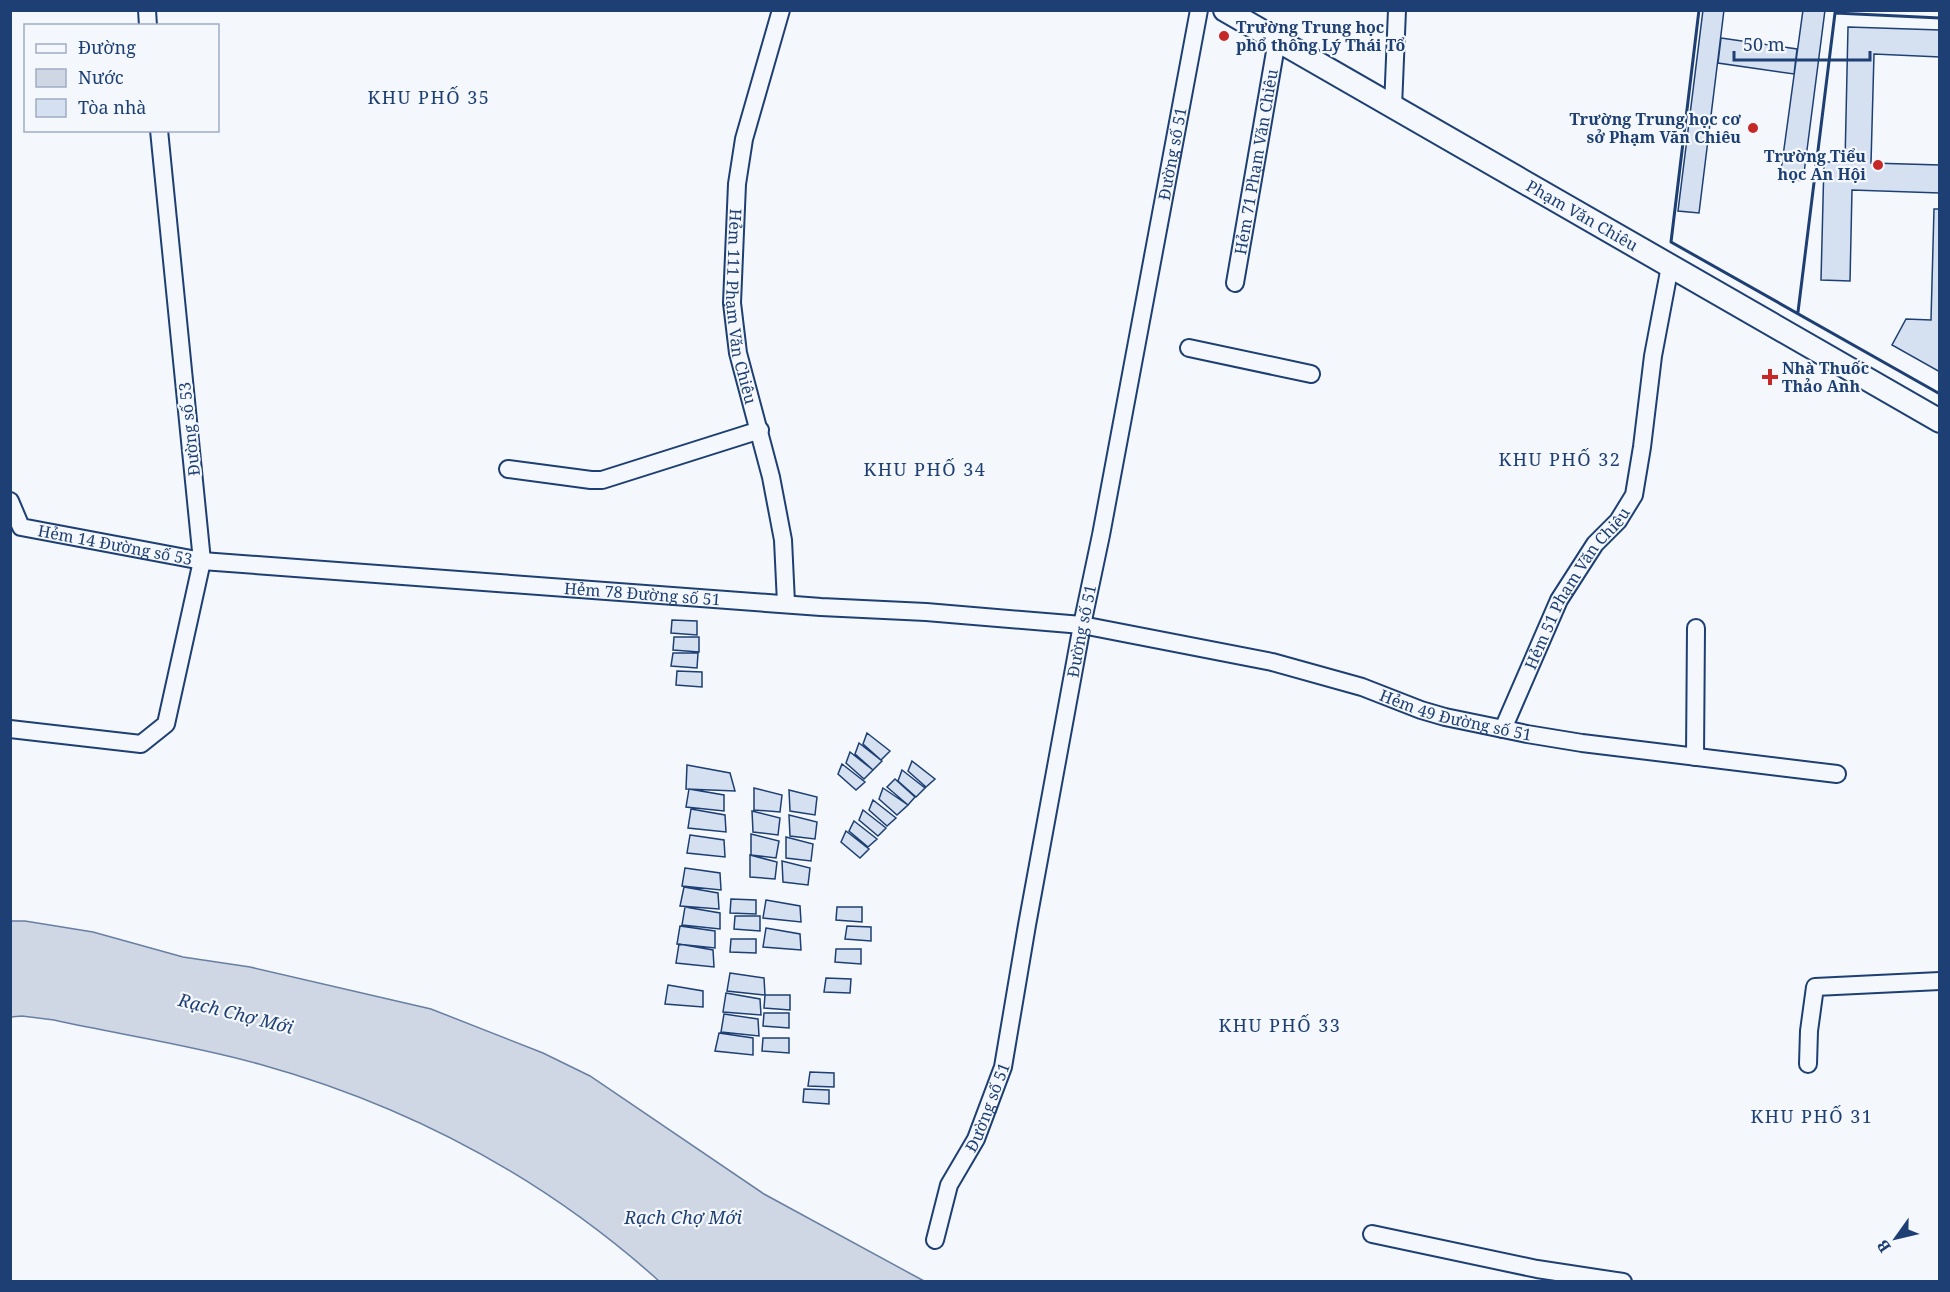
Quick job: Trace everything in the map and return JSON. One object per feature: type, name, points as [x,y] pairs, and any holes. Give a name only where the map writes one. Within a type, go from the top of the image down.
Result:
[{"type":"main road","name":"Phạm Văn Chiêu","points":[[1225,10],[1940,421]]},
{"type":"street","name":"Hẻm 111 Phạm Văn Chiêu","points":[[781,10],[744,139],[737,184],[732,303],[738,353],[760,430],[783,540],[786,603]]},
{"type":"street","name":"Đường số 51","points":[[935,1240],[949,1185],[976,1139],[1003,1067],[1082,625],[1199,10]]},
{"type":"street","points":[[1393,107],[1397,10]]},
{"type":"street","name":"Hẻm 71 Phạm Văn Chiêu","points":[[1235,283],[1276,40]]},
{"type":"street","name":"Đường số 53","points":[[10,729],[141,744],[166,724],[202,561],[159,132]]},
{"type":"street","name":"Hẻm 51 Phạm Văn Chiêu","points":[[1503,729],[1559,600],[1595,544],[1617,521],[1634,495],[1653,356],[1670,266]]},
{"type":"street","points":[[1189,348],[1311,374]]},
{"type":"street","points":[[508,468],[602,480],[760,430]]},
{"type":"street","name":"Hẻm 14 Đường số 53","points":[[10,501],[21,527],[202,561]]},
{"type":"street","name":"Hẻm 78 Đường số 51","points":[[202,561],[1082,625]]},
{"type":"street","name":"Hẻm 49 Đường số 51","points":[[1082,625],[1272,662],[1362,687],[1445,717],[1503,729],[1563,740],[1837,774]]},
{"type":"street","points":[[1695,757],[1696,628]]},
{"type":"street","points":[[1808,1064],[1809,1031],[1815,987],[1940,981]]},
{"type":"street","points":[[1372,1234],[1537,1269],[1623,1281]]},
{"type":"water","name":"Rạch Chợ Mới","points":[[11,921],[25,921],[93,932],[183,957],[250,967],[431,1009],[543,1053],[590,1076],[764,1194],[924,1281],[659,1281],[614,1243],[521,1177],[421,1123],[369,1101],[315,1081],[208,1051],[54,1020],[11,1017]]},
{"type":"building","points":[[1703,10],[1724,10],[1699,213],[1678,211]]},
{"type":"building","points":[[1803,10],[1825,10],[1803,181],[1780,178]]},
{"type":"building","points":[[1848,27],[1940,30],[1940,57],[1874,54],[1871,163],[1940,165],[1940,193],[1852,190],[1850,281],[1821,280],[1824,162],[1845,162]]},
{"type":"building","points":[[1721,38],[1797,49],[1794,74],[1718,63]]},
{"type":"building","points":[[1934,209],[1940,209],[1940,372],[1892,345],[1906,319],[1931,320]]},
{"type":"building","points":[[672,620],[697,621],[697,635],[671,633]]},
{"type":"building","points":[[674,637],[699,637],[699,652],[673,650]]},
{"type":"building","points":[[673,653],[698,653],[697,668],[671,666]]},
{"type":"building","points":[[677,671],[702,672],[702,687],[676,685]]},
{"type":"building","points":[[867,733],[890,751],[881,760],[863,744]]},
{"type":"building","points":[[859,743],[882,761],[873,770],[855,754]]},
{"type":"building","points":[[850,752],[873,770],[864,779],[846,763]]},
{"type":"building","points":[[912,761],[935,779],[926,787],[908,771]]},
{"type":"building","points":[[842,764],[865,782],[856,790],[838,774]]},
{"type":"building","points":[[687,765],[730,773],[735,791],[686,789]]},
{"type":"building","points":[[902,770],[925,788],[916,797],[898,781]]},
{"type":"building","points":[[895,779],[915,797],[908,805],[887,787]]},
{"type":"building","points":[[754,788],[782,795],[780,812],[754,810]]},
{"type":"building","points":[[883,788],[908,805],[897,815],[879,799]]},
{"type":"building","points":[[689,789],[724,795],[724,811],[686,807]]},
{"type":"building","points":[[789,790],[817,797],[815,815],[790,811]]},
{"type":"building","points":[[873,800],[896,818],[887,826],[869,810]]},
{"type":"building","points":[[691,809],[725,815],[726,832],[688,828]]},
{"type":"building","points":[[863,810],[886,828],[878,836],[859,820]]},
{"type":"building","points":[[752,811],[780,818],[778,835],[753,832]]},
{"type":"building","points":[[789,815],[817,822],[815,839],[790,836]]},
{"type":"building","points":[[854,821],[877,839],[868,847],[849,831]]},
{"type":"building","points":[[846,831],[869,849],[860,858],[841,842]]},
{"type":"building","points":[[751,834],[779,841],[776,858],[751,855]]},
{"type":"building","points":[[690,835],[724,840],[725,857],[687,853]]},
{"type":"building","points":[[786,837],[813,844],[811,861],[786,858]]},
{"type":"building","points":[[750,855],[777,862],[775,879],[750,877]]},
{"type":"building","points":[[782,861],[810,868],[808,885],[783,882]]},
{"type":"building","points":[[685,868],[720,873],[721,890],[682,886]]},
{"type":"building","points":[[684,887],[718,893],[719,909],[680,906]]},
{"type":"building","points":[[731,899],[756,900],[756,914],[730,913]]},
{"type":"building","points":[[766,900],[800,906],[801,922],[763,918]]},
{"type":"building","points":[[685,907],[720,913],[720,929],[682,925]]},
{"type":"building","points":[[837,907],[862,907],[862,922],[836,920]]},
{"type":"building","points":[[735,916],[760,916],[760,931],[734,929]]},
{"type":"building","points":[[680,926],[715,931],[715,948],[677,944]]},
{"type":"building","points":[[847,926],[871,927],[871,941],[845,939]]},
{"type":"building","points":[[766,928],[800,934],[801,950],[763,947]]},
{"type":"building","points":[[731,939],[756,939],[756,953],[730,952]]},
{"type":"building","points":[[679,944],[713,950],[714,967],[676,963]]},
{"type":"building","points":[[836,949],[861,949],[861,964],[835,962]]},
{"type":"building","points":[[730,973],[764,978],[765,995],[727,991]]},
{"type":"building","points":[[826,978],[851,979],[850,993],[824,992]]},
{"type":"building","points":[[668,985],[703,991],[703,1007],[665,1004]]},
{"type":"building","points":[[726,993],[760,999],[761,1015],[723,1012]]},
{"type":"building","points":[[765,995],[790,995],[790,1010],[764,1008]]},
{"type":"building","points":[[764,1013],[789,1013],[789,1028],[763,1026]]},
{"type":"building","points":[[724,1014],[758,1019],[759,1036],[721,1032]]},
{"type":"building","points":[[719,1033],[753,1038],[753,1055],[715,1051]]},
{"type":"building","points":[[763,1038],[789,1038],[789,1053],[762,1051]]},
{"type":"building","points":[[810,1072],[834,1073],[834,1087],[808,1086]]},
{"type":"building","points":[[804,1089],[829,1090],[829,1104],[803,1102]]},
{"type":"wall","points":[[1699,10],[1671,242],[1940,394]]},
{"type":"wall","points":[[1836,10],[1835,13],[1940,18]]},
{"type":"wall","points":[[1798,312],[1835,13]]},
{"type":"place","name":"Trường Trung học phổ thông Lý Thái Tổ","points":[[1224,36]]},
{"type":"place","name":"Trường Trung học cơ sở Phạm Văn Chiêu","points":[[1753,128]]},
{"type":"place","name":"Trường Tiểu học An Hội","points":[[1878,165]]},
{"type":"place","name":"Nhà Thuốc Thảo Anh","points":[[1770,377]]},
{"type":"district","name":"KHU PHỐ 35","points":[[429,97]]},
{"type":"district","name":"KHU PHỐ 32","points":[[1560,459]]},
{"type":"district","name":"KHU PHỐ 34","points":[[925,469]]},
{"type":"district","name":"KHU PHỐ 33","points":[[1280,1025]]},
{"type":"district","name":"KHU PHỐ 31","points":[[1812,1116]]}]
